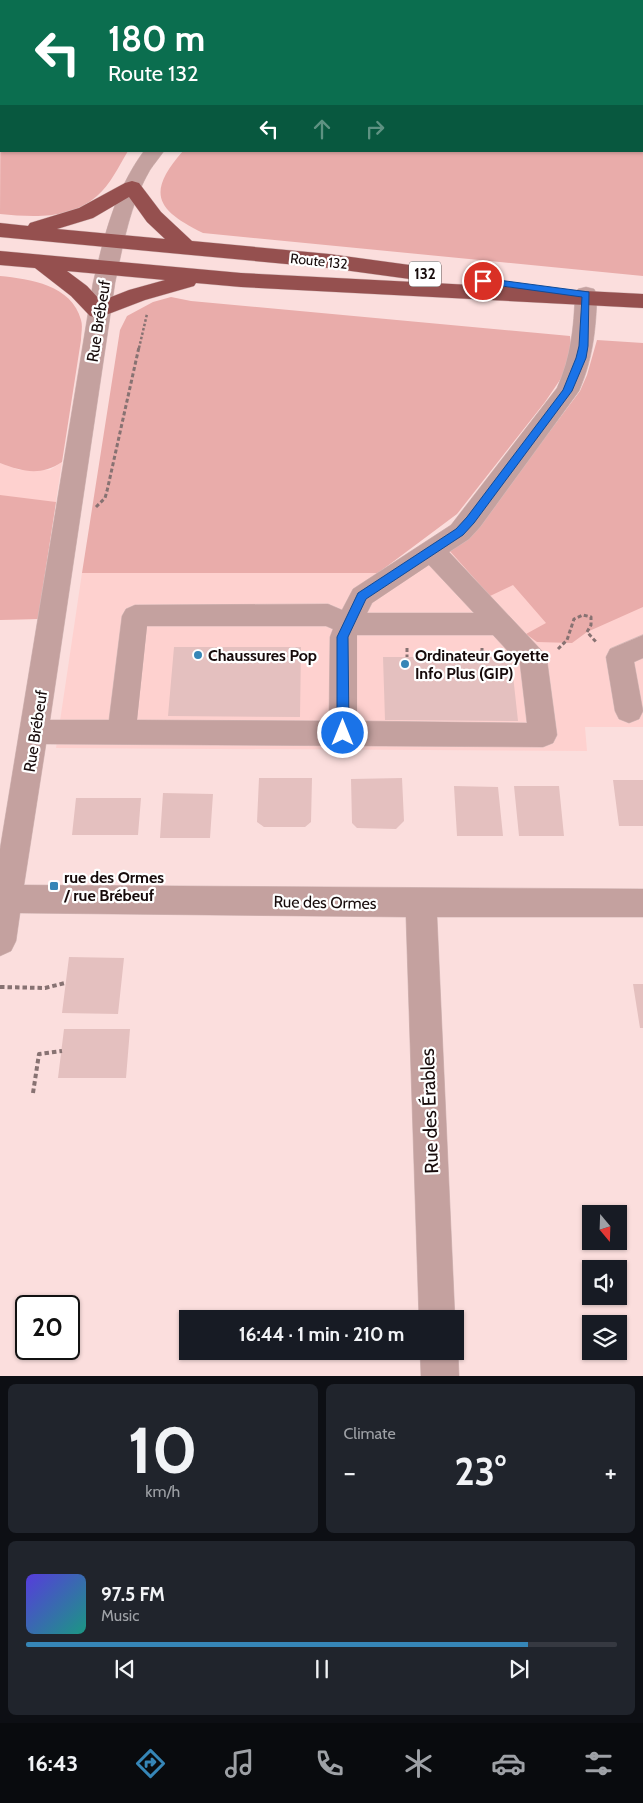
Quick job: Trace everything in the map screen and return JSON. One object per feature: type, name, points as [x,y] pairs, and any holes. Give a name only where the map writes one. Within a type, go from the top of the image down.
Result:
[{"type":"highway","points":[[24,232],[86,213],[132,187],[154,217],[187,248]]},
{"type":"highway","name":"Route 132","points":[[0,230],[330,261],[586,296]]},
{"type":"highway","name":"Route 132","points":[[0,258],[201,277],[586,296],[640,301]]},
{"type":"highway","points":[[41,262],[79,291],[98,311],[137,294],[201,277]]},
{"type":"street","name":"Rue Brébeuf","points":[[0,940],[68,521],[98,311],[114,241],[132,187],[140,170],[153,152]]},
{"type":"street","points":[[343,733],[343,637],[362,596],[460,532],[471,520],[567,391],[578,366],[583,346],[586,296]]},
{"type":"street","points":[[34,732],[543,736],[533,660],[431,550]]},
{"type":"street","points":[[122,732],[135,616],[328,615],[349,624],[500,624]]},
{"type":"street","points":[[629,711],[632,651]]},
{"type":"street","name":"Rue des Ormes","points":[[8,898],[421,903],[643,903]]},
{"type":"street","name":"Rue des Érables","points":[[421,903],[437,1310]]},
{"type":"street","points":[[439,1360],[440,1376]]},
{"type":"path","points":[[68,521],[94,509],[105,498],[148,310]]},
{"type":"path","points":[[533,660],[564,646],[574,619],[583,615],[591,617],[591,625],[587,632],[606,653],[632,651]]},
{"type":"path","points":[[0,987],[45,988],[66,983]]},
{"type":"path","points":[[34,1093],[39,1054],[62,1051]]},
{"type":"shaded area","points":[[0,152],[127,152],[102,192],[86,204],[63,213],[51,215],[25,216],[0,214]]},
{"type":"shaded area","points":[[182,152],[643,152],[643,276],[203,233],[187,225],[166,208],[162,199],[161,189],[164,178]]},
{"type":"shaded area","points":[[0,276],[36,282],[59,291],[76,308],[82,322],[81,340],[62,462],[39,471],[16,469],[0,463]]},
{"type":"shaded area","points":[[171,297],[191,301],[570,336],[572,351],[564,374],[545,402],[457,514],[378,573],[82,573],[120,330],[127,316],[153,302]]},
{"type":"shaded area","points":[[597,340],[643,343],[643,607],[587,632],[572,643],[537,642],[526,634],[546,623],[513,585],[490,596],[449,550],[477,528],[580,391],[587,375]]},
{"type":"shaded area","points":[[62,462],[38,619],[0,620],[0,463],[19,470],[50,470]]},
{"type":"shaded area","points":[[0,495],[56,502],[38,619],[0,620]]},
{"type":"shaded area","points":[[449,550],[643,607],[643,727],[585,727],[587,751],[56,748],[82,573],[378,573]]},
{"type":"building","points":[[174,647],[301,647],[300,717],[168,716]]},
{"type":"building","points":[[383,657],[511,657],[518,721],[385,720]]},
{"type":"building","points":[[259,778],[312,778],[311,822],[305,827],[264,827],[257,822]]},
{"type":"building","points":[[402,778],[404,821],[396,829],[357,828],[352,823],[351,779]]},
{"type":"building","points":[[613,780],[643,780],[643,826],[619,826]]},
{"type":"building","points":[[454,786],[498,787],[503,836],[457,836]]},
{"type":"building","points":[[514,786],[559,786],[564,836],[519,836]]},
{"type":"building","points":[[163,793],[213,794],[210,838],[160,838]]},
{"type":"building","points":[[76,798],[141,798],[138,835],[72,835]]},
{"type":"building","points":[[69,957],[124,958],[118,1014],[62,1013]]},
{"type":"building","points":[[633,984],[643,984],[643,1028],[640,1028]]},
{"type":"building","points":[[64,1029],[130,1029],[126,1078],[58,1078]]},
{"type":"place","name":"Chaussures Pop","points":[[198,655]]},
{"type":"place","name":"Ordinateur Goyette Info Plus (GIP)","points":[[405,664]]},
{"type":"place","name":"rue des Ormes / rue Brébeuf","points":[[54,886]]},
{"type":"route","points":[[343,733],[343,637],[362,596],[460,532],[471,520],[567,391],[581,358],[586,294],[483,281]]}]
